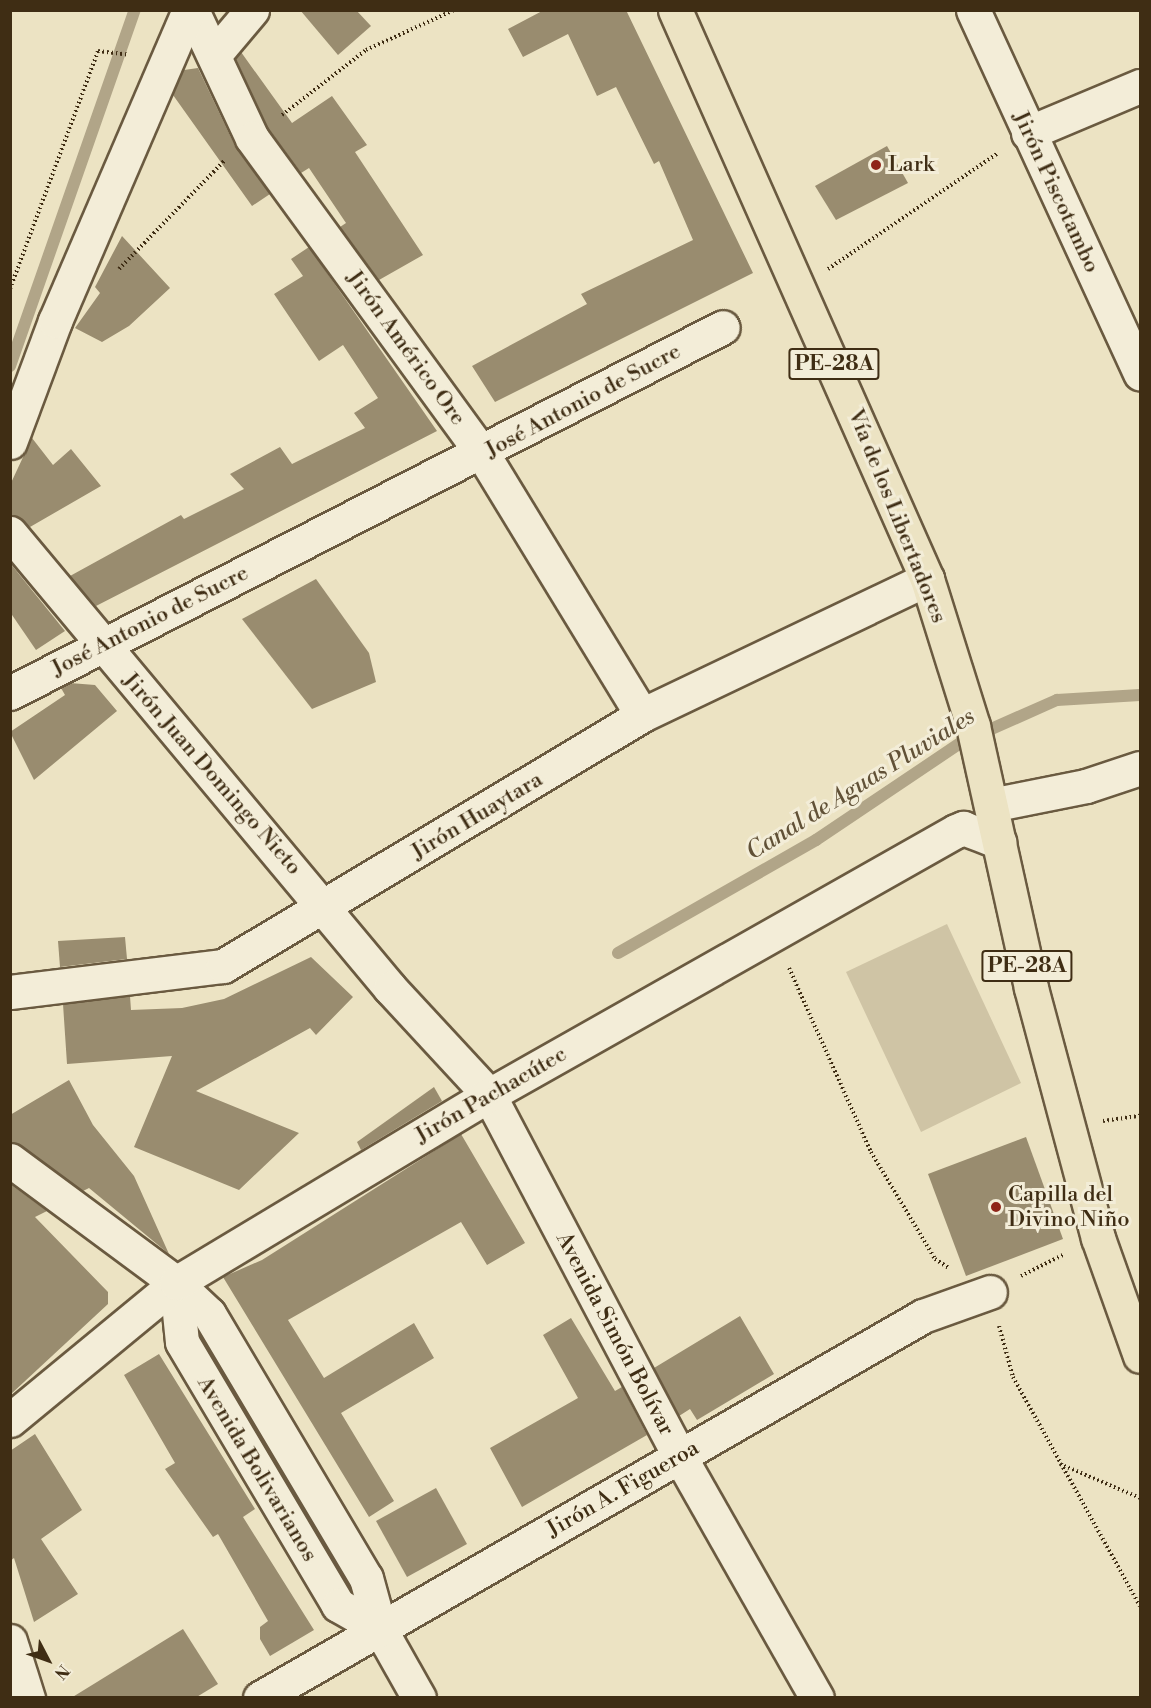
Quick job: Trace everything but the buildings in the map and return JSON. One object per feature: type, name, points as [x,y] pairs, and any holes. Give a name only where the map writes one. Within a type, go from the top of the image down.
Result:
[{"type":"highway","name":"Vía de los Libertadores","points":[[675,10],[801,287],[927,579],[973,726],[999,842],[1098,1238],[1140,1356]]},
{"type":"street","name":"Jirón Américo Ore","points":[[190,10],[214,55],[252,138],[482,453],[642,716]]},
{"type":"street","points":[[10,442],[55,321],[190,10]]},
{"type":"street","points":[[214,55],[252,10]]},
{"type":"street","name":"Jirón Piscotambo","points":[[973,10],[1140,373]]},
{"type":"street","points":[[1028,133],[1140,86]]},
{"type":"street","name":"José Antonio de Sucre","points":[[10,693],[482,453],[723,327]]},
{"type":"street","name":"Jirón Juan Domingo Nieto","points":[[10,533],[101,645],[327,908],[390,988]]},
{"type":"street","name":"Jirón Huaytara","points":[[10,992],[223,966],[327,908],[642,716],[927,579]]},
{"type":"street","points":[[991,805],[1086,786],[1140,768]]},
{"type":"street","name":"Jirón Pachacútec","points":[[10,1420],[176,1283],[489,1095],[956,831],[963,828],[999,842]]},
{"type":"street","name":"Avenida Simón Bolívar","points":[[390,988],[489,1095],[680,1457],[817,1698]]},
{"type":"street","name":"Avenida Bolivarianos","points":[[10,1160],[176,1283],[209,1314],[366,1578],[380,1629],[419,1698]]},
{"type":"street","name":"Jirón A. Figueroa","points":[[260,1698],[923,1316],[990,1292]]},
{"type":"street","points":[[10,1641],[28,1698]]},
{"type":"path","points":[[10,289],[98,51]]},
{"type":"path","points":[[801,287],[1028,133]]},
{"type":"path","points":[[990,1292],[1098,1238]]},
{"type":"path","points":[[1059,1463],[1140,1498]]},
{"type":"shaded area","points":[[947,924],[1021,1083],[921,1132],[846,972]]},
{"type":"waterway","points":[[10,366],[135,10]]},
{"type":"waterway","name":"Canal de Aguas Pluviales","points":[[618,953],[816,840],[962,742],[1057,700],[1140,695]]},
{"type":"place","name":"Lark","points":[[876,165]]},
{"type":"place","name":"Capilla del Divino Niño","points":[[996,1207]]}]
